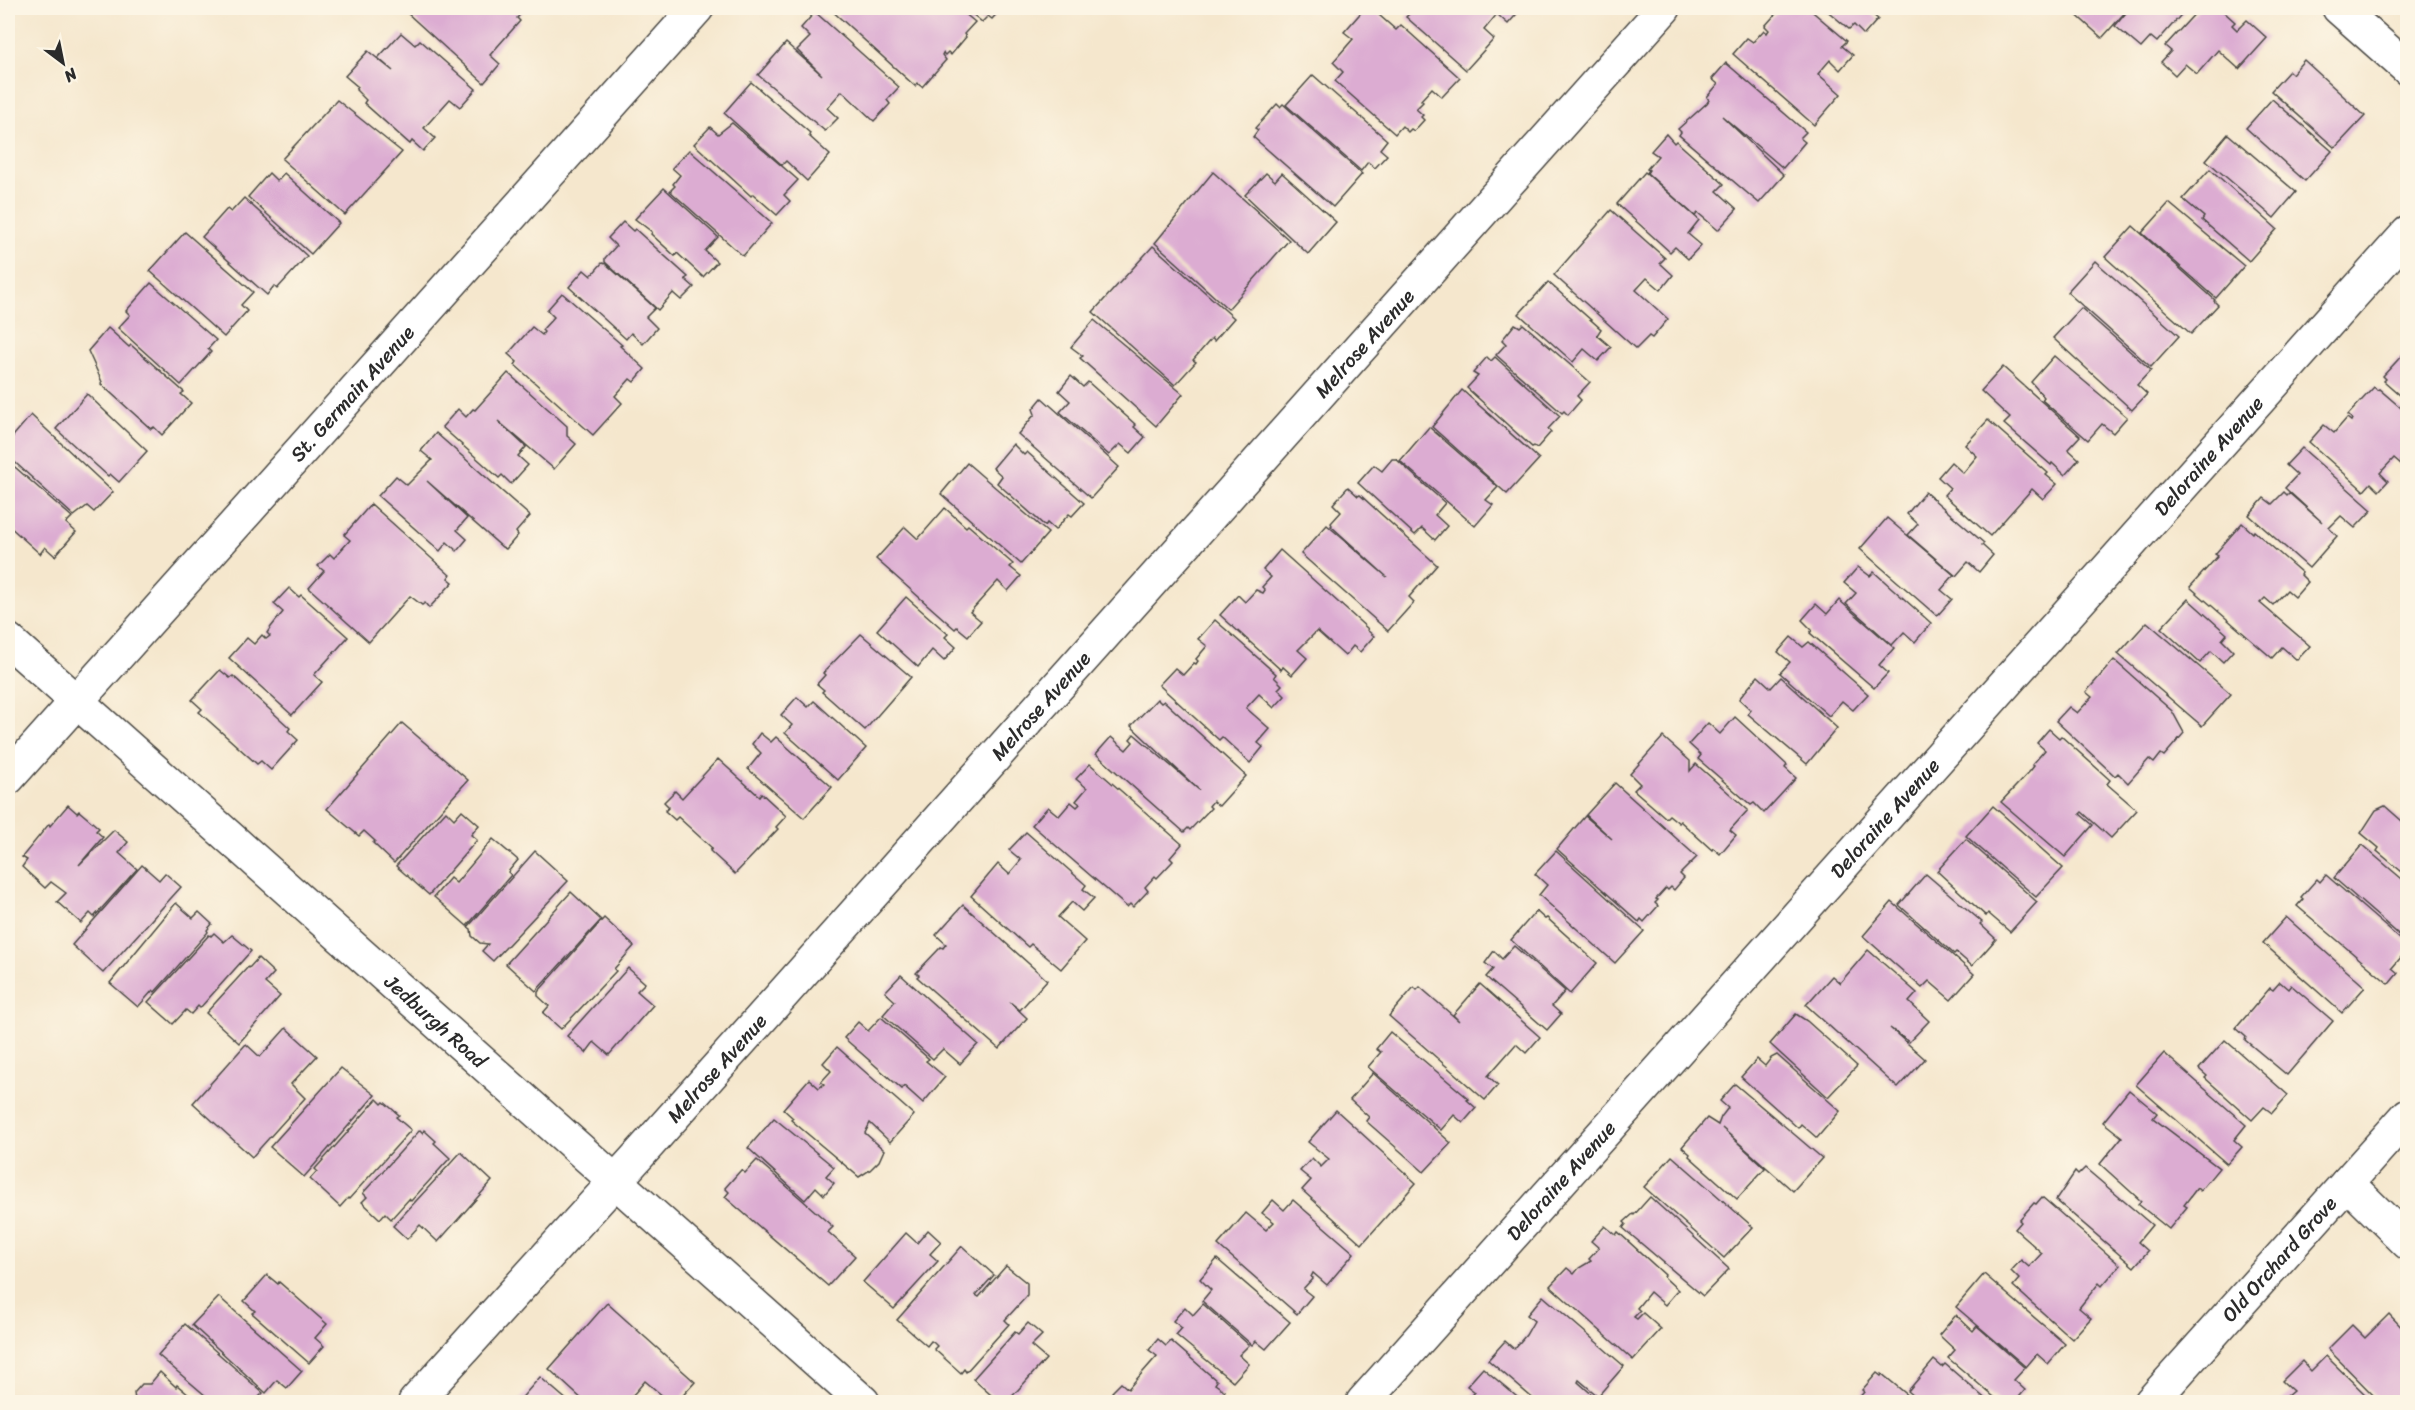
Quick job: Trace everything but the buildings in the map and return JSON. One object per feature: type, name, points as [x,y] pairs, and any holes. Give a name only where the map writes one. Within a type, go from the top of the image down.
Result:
[{"type":"street","name":"St. Germain Avenue","points":[[8,778],[697,8]]},
{"type":"street","name":"Melrose Avenue","points":[[415,1402],[615,1182],[1664,8]]},
{"type":"street","points":[[2339,8],[2408,69]]},
{"type":"street","name":"Deloraine Avenue","points":[[1363,1402],[2408,233]]},
{"type":"street","name":"Jedburgh Road","points":[[8,640],[862,1402]]},
{"type":"street","name":"Old Orchard Grove","points":[[2151,1402],[2408,1114]]},
{"type":"street","points":[[2347,1183],[2408,1243]]}]
